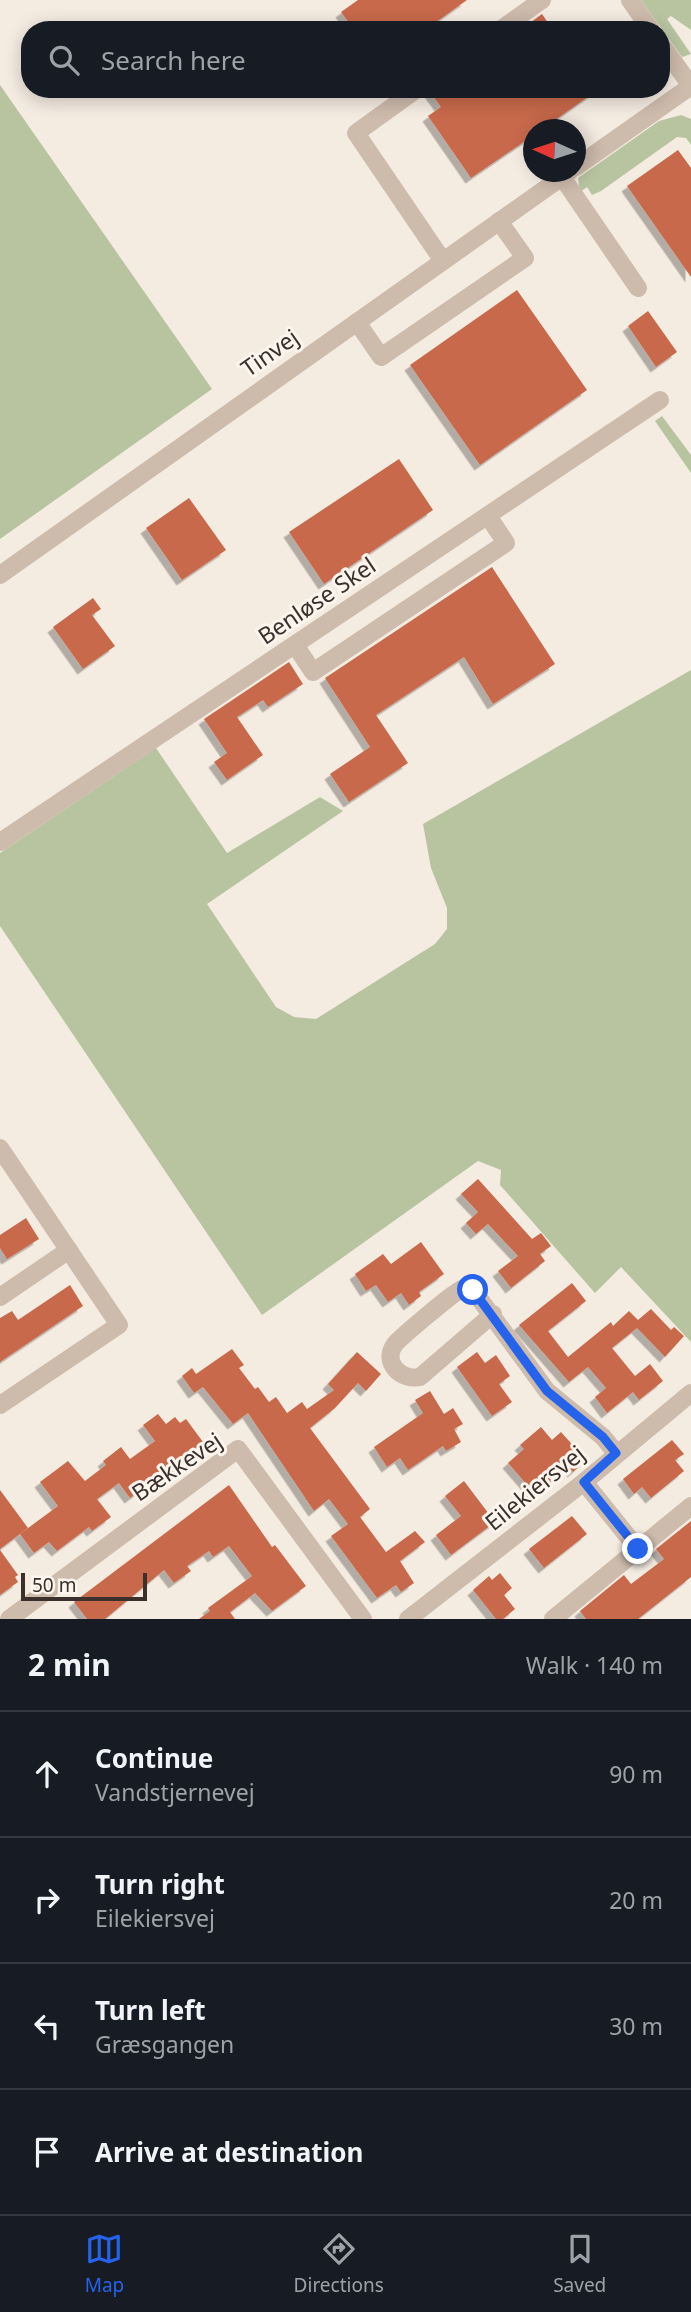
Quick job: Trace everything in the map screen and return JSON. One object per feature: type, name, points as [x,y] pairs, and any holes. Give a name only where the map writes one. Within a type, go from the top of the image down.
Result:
[{"type":"street","points":[[513,21],[542,0]]},
{"type":"street","points":[[630,0],[645,21]]},
{"type":"street","points":[[670,57],[691,86]]},
{"type":"street","name":"Tinvej","points":[[586,160],[691,86]]},
{"type":"street","points":[[405,98],[356,133],[443,261]]},
{"type":"street","name":"Tinvej","points":[[0,575],[555,182]]},
{"type":"street","points":[[575,182],[638,288]]},
{"type":"street","points":[[357,322],[381,357],[525,258],[499,221]]},
{"type":"street","name":"Benløse Skel","points":[[0,842],[660,400]]},
{"type":"street","points":[[295,645],[313,672],[495,551],[506,543],[488,516]]},
{"type":"street","points":[[0,1149],[119,1325],[0,1405]]},
{"type":"street","points":[[0,1297],[69,1250]]},
{"type":"street","points":[[493,1314],[420,1377],[407,1377],[395,1369],[391,1356],[396,1343],[458,1291],[468,1289],[478,1293],[493,1314],[547,1391],[603,1437],[616,1453]]},
{"type":"street","name":"Eilekiersvej","points":[[408,1619],[584,1482],[691,1393]]},
{"type":"street","name":"Bækkevej","points":[[9,1619],[238,1449],[363,1619]]},
{"type":"street","points":[[584,1482],[638,1549]]},
{"type":"street","points":[[553,1619],[691,1506]]},
{"type":"green space","points":[[641,0],[691,0],[691,30],[671,16],[667,19],[668,21],[656,21]]},
{"type":"green space","points":[[670,23],[691,54],[682,57],[670,40]]},
{"type":"green space","points":[[0,85],[212,389],[0,539]]},
{"type":"green space","points":[[681,115],[691,119],[691,145],[686,138],[677,137],[601,191],[592,195],[587,187],[580,192],[579,182],[586,182],[586,172],[659,121]]},
{"type":"green space","points":[[662,416],[691,455],[691,473],[655,421]]},
{"type":"green space","points":[[691,670],[691,1342],[621,1267],[595,1293],[500,1185],[501,1170],[478,1161],[262,1315],[0,926],[0,853],[156,748],[227,853],[320,797],[343,811],[207,904],[276,1007],[294,1017],[316,1019],[435,944],[447,929],[447,908],[431,868],[423,824]]},
{"type":"building","points":[[358,0],[467,0],[438,21],[348,21],[341,12]]},
{"type":"building","points":[[542,14],[547,21],[532,21]]},
{"type":"building","points":[[434,98],[586,98],[557,119],[523,119],[523,143],[471,178],[428,116],[441,107]]},
{"type":"building","points":[[678,150],[691,168],[691,277],[627,186]]},
{"type":"building","points":[[517,290],[587,390],[480,465],[410,365]]},
{"type":"building","points":[[648,311],[677,352],[656,367],[628,326]]},
{"type":"building","points":[[399,459],[433,510],[324,584],[289,532]]},
{"type":"building","points":[[189,498],[226,550],[182,580],[146,528]]},
{"type":"building","points":[[492,567],[555,664],[493,704],[464,657],[376,715],[408,763],[349,802],[330,774],[370,747],[325,678]]},
{"type":"building","points":[[93,598],[101,609],[92,615],[115,646],[83,669],[53,627]]},
{"type":"building","points":[[289,662],[303,684],[268,707],[263,700],[237,717],[263,755],[227,780],[214,762],[227,753],[204,719]]},
{"type":"building","points":[[478,1179],[532,1239],[541,1233],[551,1246],[540,1254],[545,1261],[511,1288],[498,1271],[518,1256],[488,1224],[476,1234],[466,1223],[478,1212],[461,1194]]},
{"type":"building","points":[[26,1218],[39,1239],[7,1259],[0,1248],[0,1235]]},
{"type":"building","points":[[421,1242],[444,1274],[419,1292],[421,1296],[409,1305],[401,1293],[388,1302],[376,1285],[366,1291],[355,1274],[383,1254],[391,1264]]},
{"type":"building","points":[[572,1283],[586,1301],[548,1331],[568,1357],[611,1322],[613,1326],[629,1311],[638,1320],[651,1309],[671,1330],[674,1327],[684,1336],[665,1357],[637,1328],[612,1348],[635,1376],[650,1364],[663,1381],[639,1400],[633,1392],[607,1413],[595,1397],[606,1388],[588,1367],[569,1382],[519,1325]]},
{"type":"building","points":[[70,1285],[83,1306],[0,1362],[0,1318],[12,1311],[18,1320]]},
{"type":"building","points":[[232,1349],[244,1365],[239,1368],[255,1389],[258,1387],[269,1402],[276,1397],[287,1413],[302,1402],[307,1409],[334,1390],[328,1384],[357,1352],[381,1374],[366,1391],[358,1383],[335,1408],[310,1428],[370,1509],[360,1517],[386,1552],[415,1531],[425,1542],[400,1561],[414,1583],[401,1592],[396,1585],[377,1598],[331,1536],[348,1524],[329,1499],[314,1511],[248,1413],[233,1424],[203,1387],[194,1393],[182,1376],[192,1368],[196,1374]]},
{"type":"building","points":[[477,1352],[485,1363],[496,1355],[510,1376],[499,1384],[512,1402],[492,1416],[457,1367]]},
{"type":"building","points":[[430,1391],[444,1414],[453,1408],[463,1424],[454,1429],[461,1442],[446,1451],[443,1446],[408,1470],[400,1458],[387,1467],[374,1447],[423,1413],[415,1400]]},
{"type":"building","points":[[158,1414],[166,1424],[175,1417],[180,1423],[186,1419],[203,1442],[171,1468],[174,1473],[162,1481],[159,1477],[130,1498],[119,1483],[97,1499],[111,1517],[92,1531],[89,1527],[57,1551],[49,1542],[34,1553],[20,1534],[58,1506],[40,1482],[68,1461],[85,1481],[106,1465],[103,1461],[121,1447],[130,1459],[155,1441],[143,1425]]},
{"type":"building","points":[[541,1427],[552,1440],[561,1432],[586,1460],[573,1472],[569,1466],[536,1495],[508,1463],[524,1449],[520,1445]]},
{"type":"building","points":[[672,1440],[684,1454],[675,1460],[684,1471],[651,1498],[642,1487],[634,1494],[623,1479]]},
{"type":"building","points":[[464,1481],[495,1522],[451,1555],[436,1535],[461,1516],[445,1496]]},
{"type":"building","points":[[229,1485],[272,1547],[275,1545],[306,1586],[272,1611],[255,1593],[230,1612],[235,1619],[199,1619],[210,1611],[208,1608],[252,1576],[229,1546],[213,1557],[209,1551],[187,1566],[191,1571],[174,1583],[164,1570],[105,1619],[87,1619],[74,1602]]},
{"type":"building","points":[[0,1490],[28,1528],[0,1549]]},
{"type":"building","points":[[572,1516],[587,1534],[544,1568],[529,1549]]},
{"type":"building","points":[[691,1521],[691,1577],[638,1619],[586,1619],[580,1611],[624,1575],[631,1584],[664,1559],[656,1549]]},
{"type":"building","points":[[0,1550],[18,1575],[15,1577],[18,1582],[0,1595]]},
{"type":"building","points":[[500,1573],[512,1588],[504,1595],[515,1609],[503,1619],[496,1619],[473,1590],[489,1576],[492,1580]]},
{"type":"route","points":[[473,1290],[481,1297],[547,1391],[603,1437],[616,1453],[584,1482],[638,1549]]}]
